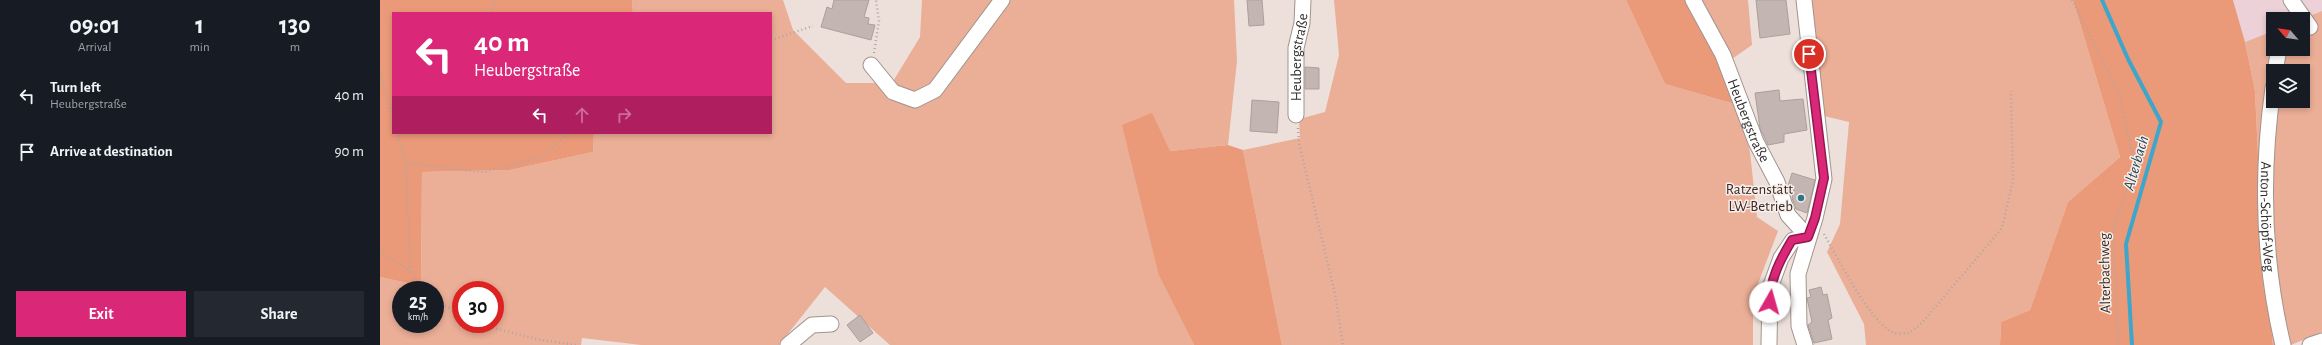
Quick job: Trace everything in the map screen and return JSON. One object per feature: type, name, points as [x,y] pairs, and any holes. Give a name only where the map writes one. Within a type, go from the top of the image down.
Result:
[{"type":"street","points":[[871,65],[893,92],[915,100],[935,90],[1002,0]]},
{"type":"street","name":"Heubergstraße","points":[[1296,115],[1296,48],[1302,23],[1303,0]]},
{"type":"street","name":"Heubergstraße","points":[[1693,0],[1723,54],[1756,142],[1777,182],[1788,216],[1808,237]]},
{"type":"street","points":[[1804,0],[1824,178],[1815,218],[1798,274],[1799,326],[1804,345]]},
{"type":"street","points":[[2291,0],[2312,27]]},
{"type":"street","name":"Anton-Schöpf-Weg","points":[[2270,108],[2266,138],[2266,222],[2273,305],[2283,345]]},
{"type":"street","points":[[1769,345],[1770,288],[1781,258],[1792,240],[1808,237]]},
{"type":"street","points":[[788,345],[812,325],[831,324]]},
{"type":"street","points":[[2310,345],[2322,341]]},
{"type":"path","points":[[490,12],[496,0]]},
{"type":"path","points":[[871,65],[879,22],[876,0]]},
{"type":"path","name":"Alterbachweg","points":[[2072,0],[2119,92],[2135,166],[2113,230],[2118,345]]},
{"type":"path","points":[[772,40],[813,26]]},
{"type":"path","points":[[380,73],[392,115]]},
{"type":"path","points":[[1815,218],[1854,286],[1882,324],[1894,333],[1909,333],[1922,323],[2002,228],[2013,180],[2011,90]]},
{"type":"path","points":[[1296,115],[1299,143],[1335,294],[1343,345]]},
{"type":"path","points":[[397,134],[406,163],[410,271]]},
{"type":"path","points":[[406,163],[484,172],[544,156],[567,134]]},
{"type":"path","points":[[380,252],[410,271],[417,281]]},
{"type":"path","points":[[504,331],[541,340],[576,345]]},
{"type":"shaded area","points":[[380,0],[632,0],[633,12],[392,12],[392,134],[594,134],[593,152],[510,170],[422,172],[421,281],[398,281],[380,277]]},
{"type":"shaded area","points":[[632,0],[783,0],[793,30],[846,83],[892,83],[920,37],[922,0],[1234,0],[1237,61],[1228,145],[1170,151],[1159,276],[1194,345],[890,345],[825,287],[779,345],[641,345],[582,338],[581,345],[380,345],[380,277],[398,281],[392,281],[392,333],[444,333],[444,281],[421,281],[422,172],[510,170],[593,152],[594,134],[772,134],[772,12],[633,12]]},
{"type":"shaded area","points":[[1334,0],[1626,0],[1665,84],[1738,105],[1750,152],[1757,217],[1778,231],[1753,297],[1753,345],[1282,345],[1243,150],[1300,138],[1299,119],[1325,112],[1339,55]]},
{"type":"shaded area","points":[[1626,0],[1695,0],[1738,105],[1665,84]]},
{"type":"shaded area","points":[[1695,0],[1748,0],[1752,45],[1729,61]]},
{"type":"shaded area","points":[[1810,0],[2073,0],[2120,157],[2068,202],[2030,310],[2001,322],[2000,345],[1866,345],[1864,324],[1827,252],[1840,224],[1849,122],[1824,116]]},
{"type":"shaded area","points":[[2073,0],[2233,0],[2245,42],[2255,91],[2261,220],[2273,345],[2000,345],[2001,322],[2030,310],[2068,202],[2120,157]]},
{"type":"shaded area","points":[[2233,0],[2322,0],[2322,11],[2310,16],[2310,12],[2266,12],[2266,34],[2245,42]]},
{"type":"shaded area","points":[[2322,11],[2322,332],[2291,345],[2273,345],[2261,220],[2255,91],[2245,42],[2266,34],[2266,56],[2310,56],[2310,16]]},
{"type":"shaded area","points":[[1152,113],[1170,151],[1228,145],[1243,150],[1282,345],[1194,345],[1159,276],[1122,125]]},
{"type":"building","points":[[834,0],[869,0],[864,17],[869,18],[868,24],[875,25],[871,40],[821,27],[827,7],[832,9]]},
{"type":"building","points":[[1247,0],[1262,0],[1264,25],[1249,26]]},
{"type":"building","points":[[1756,0],[1786,0],[1790,34],[1760,38]]},
{"type":"building","points":[[1305,67],[1319,68],[1319,89],[1305,89]]},
{"type":"building","points":[[1779,90],[1780,101],[1803,99],[1807,130],[1784,134],[1784,142],[1768,145],[1760,128],[1755,93]]},
{"type":"building","points":[[1252,100],[1279,102],[1277,133],[1250,131]]},
{"type":"building","name":"Ratzenstätt LW-Betrieb","points":[[1792,173],[1815,180],[1807,213],[1796,209],[1792,198],[1794,189],[1788,186]]},
{"type":"building","points":[[1821,287],[1823,295],[1827,294],[1832,318],[1828,320],[1832,339],[1814,343],[1808,325],[1812,322],[1807,298],[1811,297],[1809,290]]},
{"type":"building","points":[[860,315],[873,333],[860,342],[847,325]]},
{"type":"waterway","name":"Alterbach","points":[[2102,0],[2128,59],[2161,122],[2126,244],[2132,345]]},
{"type":"place","name":"Ratzenstätt LW-Betrieb","points":[[1801,198]]},
{"type":"route","points":[[1770,302],[1770,288],[1781,258],[1792,240],[1808,237],[1815,218],[1824,178],[1811,81],[1809,54]]}]
